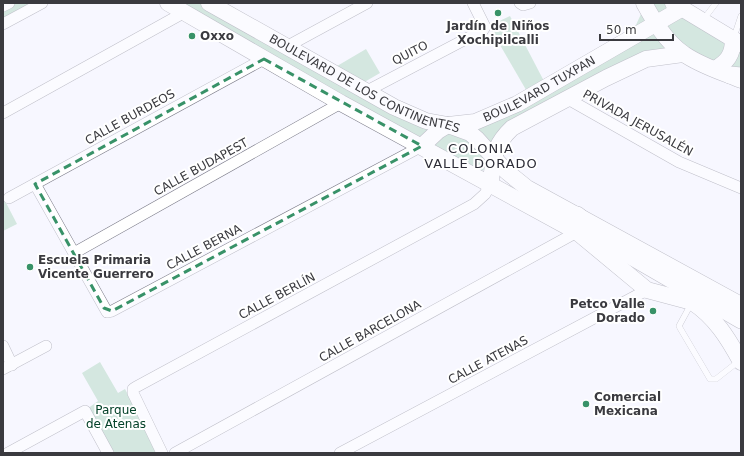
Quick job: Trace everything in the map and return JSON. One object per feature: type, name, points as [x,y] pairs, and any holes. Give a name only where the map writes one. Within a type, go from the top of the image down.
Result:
[{"type":"main road","points":[[577,223],[615,247],[741,320]]},
{"type":"street","points":[[3,6],[9,3]]},
{"type":"street","points":[[3,24],[42,3]]},
{"type":"street","name":"BOULEVARD DE LOS CONTINENTES","points":[[168,3],[264,59],[490,185],[577,223],[741,305]]},
{"type":"street","name":"BOULEVARD DE LOS CONTINENTES","points":[[209,3],[394,108],[426,121],[460,129],[477,139],[494,158],[527,188],[577,223],[648,290],[692,302],[710,316],[725,332],[741,361]]},
{"type":"street","points":[[286,47],[367,3]]},
{"type":"street","name":"QUITO","points":[[365,92],[483,30],[485,27],[484,23],[473,3]]},
{"type":"street","points":[[520,3],[523,6],[530,3]]},
{"type":"street","points":[[643,3],[656,24],[683,54],[714,69],[737,77]]},
{"type":"street","points":[[629,38],[639,19],[643,3]]},
{"type":"street","points":[[677,6],[703,20],[737,42],[727,60],[714,69]]},
{"type":"street","name":"BOULEVARD TUXPAN","points":[[422,146],[438,131],[448,125],[475,122],[516,104],[629,38],[656,24],[677,6]]},
{"type":"street","points":[[3,113],[185,12]]},
{"type":"street","name":"BOULEVARD TUXPAN","points":[[490,185],[497,146],[502,137],[512,128],[612,75],[650,57],[683,54]]},
{"type":"street","name":"CALLE BURDEOS","points":[[9,198],[264,59]]},
{"type":"street","name":"PRIVADA JERUSALÉN","points":[[568,98],[678,162],[741,188]]},
{"type":"street","name":"CALLE BUDAPEST","points":[[74,253],[342,103]]},
{"type":"street","name":"CALLE BERNA","points":[[35,184],[107,312],[112,311],[422,146]]},
{"type":"street","name":"CALLE BERLÍN","points":[[162,453],[133,393],[133,389],[474,204],[485,194],[490,185]]},
{"type":"street","name":"CALLE BARCELONA","points":[[175,453],[577,223]]},
{"type":"street","name":"CALLE ATENAS","points":[[340,453],[648,290]]},
{"type":"street","points":[[725,332],[738,337],[741,336]]},
{"type":"street","points":[[3,346],[8,367],[46,346]]},
{"type":"street","points":[[8,453],[85,411],[108,453]]},
{"type":"lane","points":[[703,20],[716,3]]},
{"type":"lane","points":[[737,42],[741,16]]},
{"type":"lane","points":[[692,302],[679,326],[710,379],[716,378],[741,361]]},
{"type":"highlighted area","points":[[264,59],[422,146],[112,311],[104,308],[35,184]]},
{"type":"green space","points":[[9,3],[40,3],[3,24],[3,6]]},
{"type":"green space","points":[[171,3],[208,3],[447,126],[490,156],[487,167],[479,173]]},
{"type":"green space","points":[[645,3],[671,3],[732,40],[721,64],[685,53]]},
{"type":"green space","points":[[641,14],[682,54],[655,56],[512,128],[494,157],[468,124],[630,38]]},
{"type":"green space","points":[[510,16],[546,85],[529,95],[489,26]]},
{"type":"green space","points":[[741,45],[741,75],[723,65]]},
{"type":"green space","points":[[366,49],[380,73],[361,84],[332,69]]},
{"type":"green space","points":[[3,197],[17,224],[3,231]]},
{"type":"green space","name":"Parque de Atenas","points":[[100,362],[118,393],[125,389],[159,453],[111,453],[87,409],[98,401],[82,373]]},
{"type":"place","name":"Jardín de Niños Xochipilcalli","points":[[498,13]]},
{"type":"place","name":"Oxxo","points":[[192,36]]},
{"type":"place","name":"Escuela Primaria Vicente Guerrero","points":[[30,267]]},
{"type":"place","name":"Petco Valle Dorado","points":[[653,311]]},
{"type":"place","name":"Comercial Mexicana","points":[[586,404]]},
{"type":"district","name":"COLONIA VALLE DORADO","points":[[481,156]]}]
